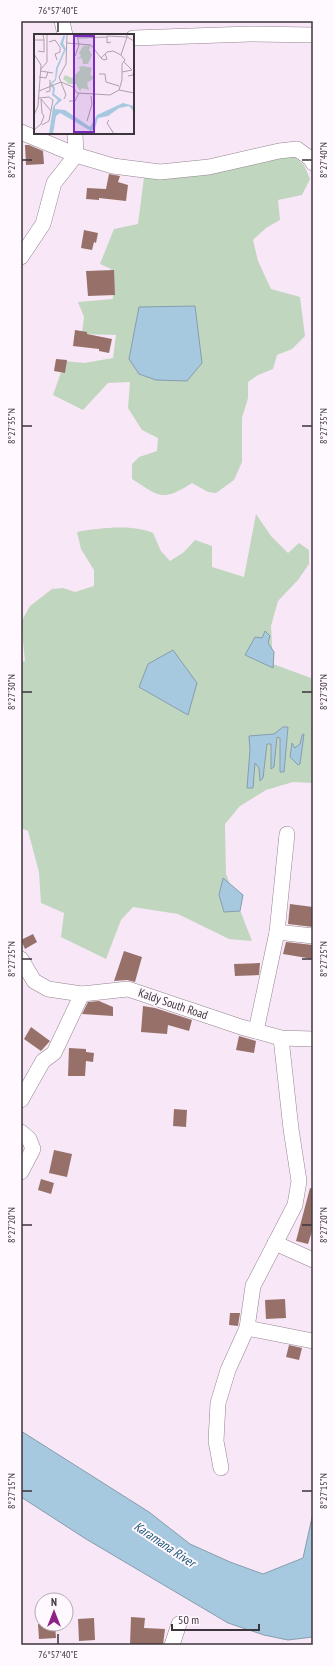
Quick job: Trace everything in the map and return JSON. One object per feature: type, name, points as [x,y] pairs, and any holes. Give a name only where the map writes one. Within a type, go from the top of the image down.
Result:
[{"type":"street","points":[[62,21],[65,34]]},
{"type":"street","points":[[134,38],[250,34],[313,35]]},
{"type":"street","points":[[21,132],[76,155],[113,166],[160,172],[209,167],[278,151],[297,149],[311,159],[313,163]]},
{"type":"street","points":[[21,257],[43,224],[54,183],[76,155],[75,134]]},
{"type":"street","points":[[256,1031],[277,932],[287,834]]},
{"type":"street","points":[[277,932],[313,936]]},
{"type":"street","name":"Kaldy South Road","points":[[21,959],[34,981],[48,989],[82,994],[128,989],[281,1038],[313,1039]]},
{"type":"street","points":[[21,1100],[43,1061],[54,1054],[82,994]]},
{"type":"street","points":[[221,1468],[216,1441],[218,1403],[228,1370],[247,1328],[253,1286],[295,1205],[299,1181],[291,1129],[281,1038]]},
{"type":"street","points":[[21,1132],[29,1139],[33,1149],[21,1172]]},
{"type":"street","points":[[274,1243],[313,1260]]},
{"type":"street","points":[[247,1328],[313,1341]]},
{"type":"street","points":[[172,1645],[179,1624]]},
{"type":"green space","points":[[292,155],[304,165],[310,179],[302,195],[278,200],[280,220],[266,228],[253,240],[258,261],[271,289],[300,297],[305,336],[292,349],[277,355],[273,369],[258,375],[248,382],[248,398],[242,418],[242,462],[234,480],[216,493],[208,492],[192,483],[174,493],[167,495],[155,493],[132,479],[132,464],[139,457],[157,451],[158,438],[142,430],[128,408],[130,382],[108,383],[83,410],[53,395],[65,361],[84,363],[113,358],[116,335],[82,334],[84,317],[78,302],[113,299],[111,269],[100,264],[114,229],[138,224],[144,177]]},
{"type":"green space","points":[[256,514],[271,536],[288,553],[299,543],[309,550],[309,564],[298,580],[278,601],[271,626],[273,664],[311,678],[313,693],[313,783],[293,782],[266,790],[240,806],[225,824],[226,874],[252,941],[229,939],[178,914],[133,907],[121,920],[106,959],[61,937],[64,913],[41,903],[39,872],[28,831],[21,828],[21,662],[25,661],[21,622],[30,606],[52,589],[63,588],[75,592],[94,586],[94,570],[81,549],[77,532],[116,528],[136,528],[145,530],[153,533],[161,551],[170,561],[184,552],[195,540],[212,546],[212,567],[244,577]]},
{"type":"water","points":[[195,306],[202,363],[187,381],[156,380],[139,374],[129,359],[139,307]]},
{"type":"water","points":[[265,631],[270,636],[268,643],[274,652],[273,668],[245,655],[255,637],[262,638]]},
{"type":"water","points":[[173,650],[197,683],[188,715],[139,687],[148,664]]},
{"type":"water","points":[[283,727],[288,727],[284,772],[280,772],[280,738],[277,737],[274,767],[271,769],[271,744],[267,744],[263,778],[260,781],[259,768],[255,763],[253,788],[247,788],[250,750],[249,736],[274,734]]},
{"type":"water","points":[[304,734],[300,764],[298,765],[290,757],[292,743],[295,748],[300,744],[302,735]]},
{"type":"water","points":[[223,878],[243,895],[240,911],[224,912],[219,895]]},
{"type":"water","name":"Karamana River","points":[[21,1431],[149,1512],[190,1544],[230,1562],[263,1574],[303,1558],[313,1513],[313,1637],[288,1640],[264,1635],[228,1623],[86,1539],[21,1497]]},
{"type":"building","points":[[25,145],[29,145],[43,151],[44,164],[26,165]]},
{"type":"building","points":[[109,174],[120,176],[118,182],[128,185],[126,201],[99,198],[99,200],[86,199],[87,188],[106,189]]},
{"type":"building","points":[[84,230],[98,233],[96,243],[94,242],[92,250],[81,248]]},
{"type":"building","points":[[114,270],[115,295],[88,296],[86,271]]},
{"type":"building","points":[[75,330],[112,339],[109,353],[99,351],[99,349],[73,346]]},
{"type":"building","points":[[56,359],[67,360],[65,373],[54,371]]},
{"type":"building","points":[[290,904],[313,907],[313,927],[288,924]]},
{"type":"building","points":[[33,934],[37,942],[25,949],[21,940]]},
{"type":"building","points":[[286,942],[313,945],[313,959],[283,954]]},
{"type":"building","points":[[124,951],[142,957],[135,982],[127,980],[114,981]]},
{"type":"building","points":[[260,963],[259,975],[235,976],[234,964]]},
{"type":"building","points":[[99,1001],[113,1007],[113,1016],[82,1014],[88,1002]]},
{"type":"building","points":[[143,1006],[155,1008],[192,1020],[189,1031],[168,1025],[167,1034],[141,1032]]},
{"type":"building","points":[[31,1027],[50,1041],[41,1051],[24,1039]]},
{"type":"building","points":[[239,1036],[256,1041],[254,1053],[236,1050]]},
{"type":"building","points":[[69,1048],[86,1049],[86,1052],[94,1053],[93,1062],[86,1061],[85,1076],[68,1076]]},
{"type":"building","points":[[174,1109],[187,1110],[186,1127],[173,1126]]},
{"type":"building","points":[[54,1150],[72,1154],[67,1177],[49,1173]]},
{"type":"building","points":[[41,1179],[54,1183],[51,1194],[38,1190]]},
{"type":"building","points":[[310,1188],[313,1189],[313,1228],[308,1244],[296,1241]]},
{"type":"building","points":[[285,1299],[286,1318],[266,1319],[265,1300]]},
{"type":"building","points":[[230,1313],[240,1313],[238,1326],[229,1325]]},
{"type":"building","points":[[289,1345],[302,1348],[299,1360],[286,1357]]},
{"type":"building","points":[[131,1617],[145,1618],[144,1628],[165,1629],[163,1645],[130,1645]]},
{"type":"building","points":[[94,1618],[95,1640],[79,1641],[78,1619]]},
{"type":"building","points":[[39,1632],[56,1632],[56,1638],[39,1639]]}]
